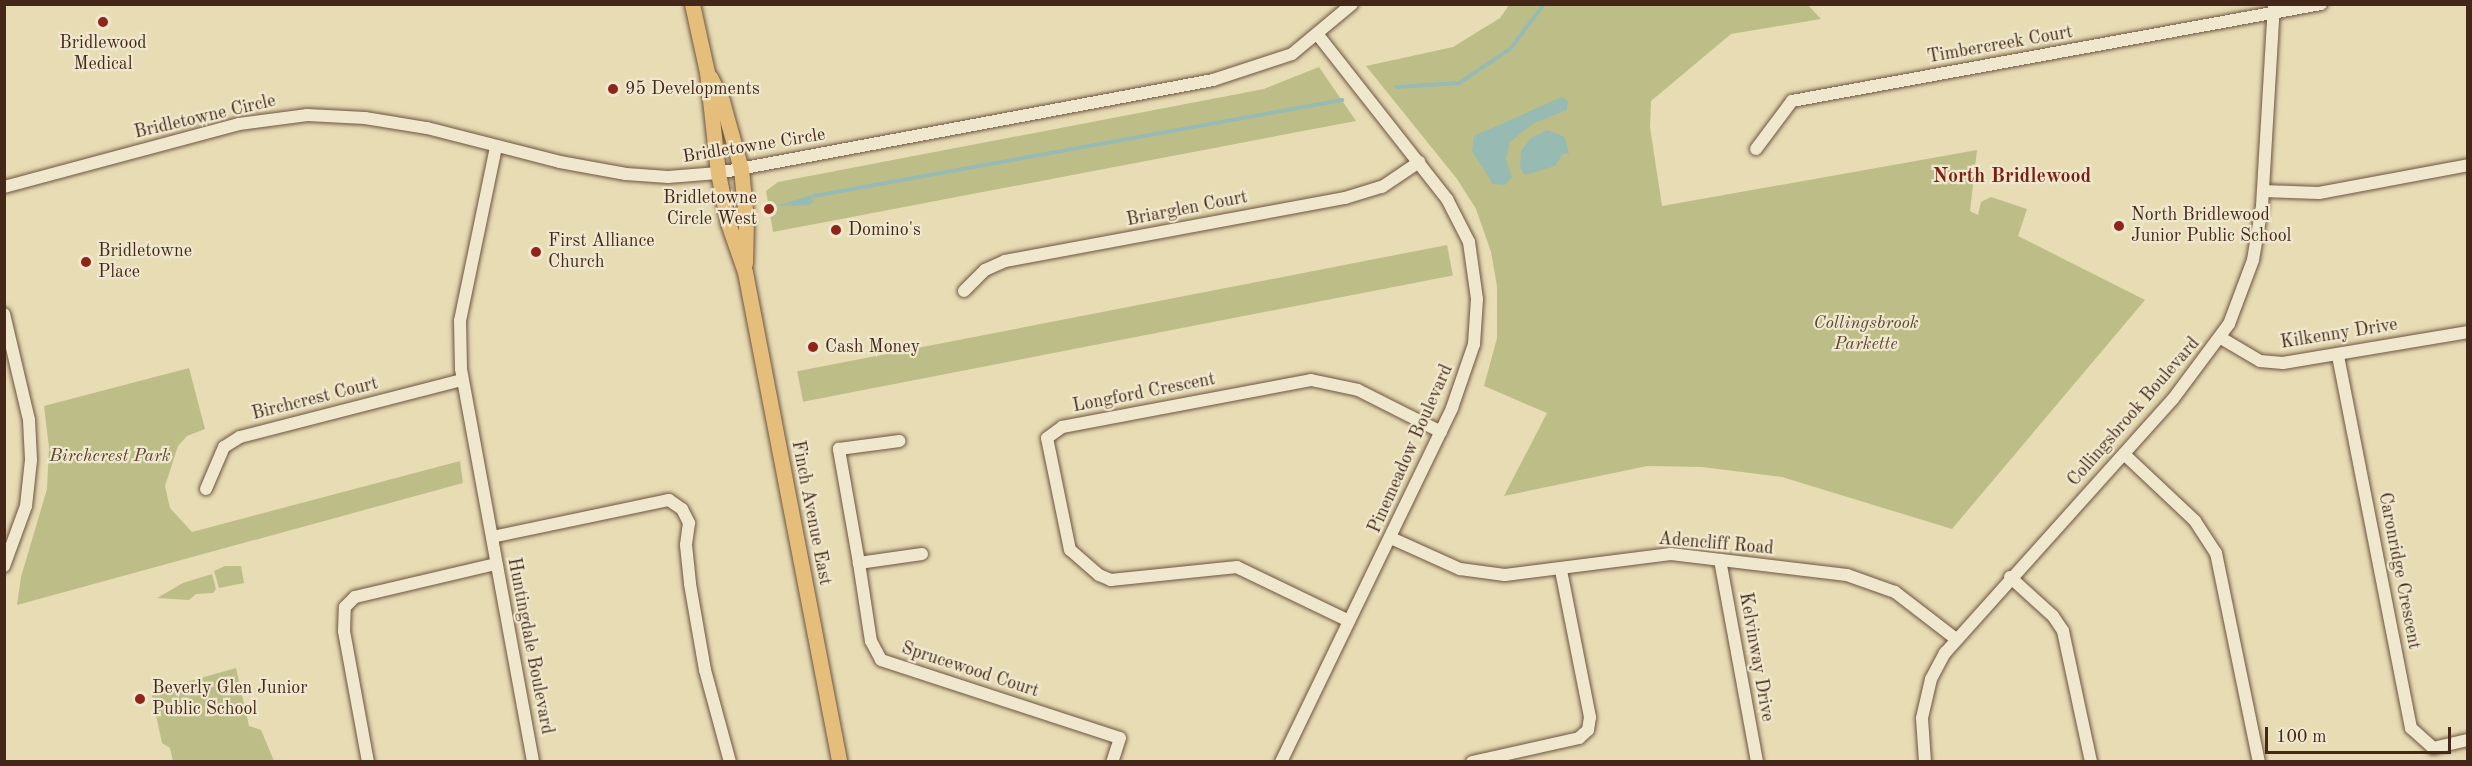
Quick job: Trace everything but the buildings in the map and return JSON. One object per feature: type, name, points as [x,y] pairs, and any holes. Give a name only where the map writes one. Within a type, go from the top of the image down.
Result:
[{"type":"main road","name":"Finch Avenue East","points":[[692,4],[707,72],[718,173],[728,224],[745,272],[839,762]]},
{"type":"main road","name":"Finch Avenue East","points":[[707,72],[722,101],[741,169],[746,219],[745,272]]},
{"type":"street","name":"Bridletowne Circle","points":[[4,187],[239,124],[307,115],[378,119],[626,174],[669,177],[718,173],[1213,80],[1292,54],[1318,35],[1352,4]]},
{"type":"street","name":"Timbercreek Court","points":[[1756,149],[1792,101],[2274,9],[2321,4]]},
{"type":"street","name":"Collingsbrook Boulevard","points":[[1924,762],[1922,718],[1937,666],[1956,639],[2124,454],[2222,338],[2253,260],[2263,191],[2274,9]]},
{"type":"street","name":"Pinemeadow Boulevard","points":[[1281,762],[1392,538],[1441,432],[1474,344],[1476,279],[1460,220],[1419,162],[1318,35]]},
{"type":"street","name":"Huntingdale Boulevard","points":[[496,147],[460,321],[462,380],[533,762]]},
{"type":"street","name":"Briarglen Court","points":[[964,291],[986,270],[1005,261],[1345,198],[1382,187],[1419,162]]},
{"type":"street","points":[[2263,191],[2319,193],[2468,165]]},
{"type":"street","points":[[4,314],[29,420],[31,460],[26,506],[10,537],[4,566]]},
{"type":"street","name":"Kilkenny Drive","points":[[2222,338],[2248,356],[2272,363],[2338,356],[2468,332]]},
{"type":"street","name":"Caronridge Crescent","points":[[2338,356],[2411,728],[2433,748],[2468,740]]},
{"type":"street","name":"Birchcrest Court","points":[[206,489],[225,447],[240,437],[462,380]]},
{"type":"street","name":"Longford Crescent","points":[[1349,621],[1237,567],[1111,580],[1099,575],[1070,550],[1047,438],[1062,427],[1311,380],[1358,390],[1441,432]]},
{"type":"street","name":"Sprucewood Court","points":[[899,441],[839,449],[871,641],[881,660],[1120,738],[1112,762]]},
{"type":"street","points":[[2124,454],[2195,521],[2216,553],[2259,762]]},
{"type":"street","name":"Huntingdale Boulevard","points":[[492,537],[669,500],[682,509],[689,523],[686,545],[690,584],[705,670],[730,762]]},
{"type":"street","name":"Adencliff Road","points":[[1392,538],[1460,569],[1504,575],[1561,571],[1671,554],[1860,578],[1895,592],[1956,639]]},
{"type":"street","points":[[859,563],[922,554]]},
{"type":"street","name":"Kelvinway Drive","points":[[1720,560],[1757,762]]},
{"type":"street","points":[[368,762],[344,631],[345,607],[355,597],[496,564]]},
{"type":"street","points":[[1472,762],[1579,738],[1588,730],[1590,717],[1561,571]]},
{"type":"street","points":[[2010,577],[2053,616],[2063,631],[2091,762]]},
{"type":"green space","name":"Collingsbrook Parkette","points":[[1509,5],[1808,5],[1821,19],[1731,34],[1651,101],[1650,127],[1662,206],[1977,150],[1970,211],[1978,215],[1981,202],[1991,197],[2027,209],[2018,236],[2145,300],[1952,529],[1782,477],[1702,467],[1647,466],[1504,496],[1547,413],[1484,386],[1497,338],[1497,286],[1491,252],[1476,209],[1457,179],[1366,66],[1453,47],[1500,18]]},
{"type":"green space","points":[[1319,67],[1356,121],[773,232],[766,191],[778,182],[1264,89]]},
{"type":"green space","points":[[1447,245],[1453,275],[803,402],[797,371]]},
{"type":"green space","name":"Birchcrest Park","points":[[189,368],[205,429],[187,436],[178,446],[165,486],[170,508],[192,532],[460,461],[463,483],[17,605],[21,577],[47,489],[49,448],[44,406]]},
{"type":"green space","points":[[225,566],[241,566],[244,583],[219,588],[214,571]]},
{"type":"green space","points":[[212,574],[216,589],[213,593],[196,594],[189,600],[157,598],[183,583]]},
{"type":"green space","points":[[236,668],[249,726],[261,730],[274,761],[173,761],[170,748],[162,743],[151,692]]},
{"type":"water","points":[[1562,97],[1568,101],[1567,110],[1534,123],[1510,142],[1506,159],[1512,177],[1505,185],[1493,184],[1472,151],[1474,136]]},
{"type":"water","points":[[1547,130],[1565,137],[1569,154],[1563,154],[1555,166],[1525,175],[1520,168],[1521,151],[1531,138]]},
{"type":"water","points":[[811,195],[813,202],[809,205],[776,206]]},
{"type":"waterway","points":[[1397,87],[1459,83],[1510,49],[1544,4]]},
{"type":"waterway","points":[[814,196],[1342,100]]},
{"type":"place","name":"Bridlewood Medical","points":[[103,22]]},
{"type":"place","name":"95 Developments","points":[[613,89]]},
{"type":"place","name":"Bridletowne Circle West","points":[[769,209]]},
{"type":"place","name":"North Bridlewood Junior Public School","points":[[2119,226]]},
{"type":"place","name":"Domino's","points":[[836,230]]},
{"type":"place","name":"First Alliance Church","points":[[536,252]]},
{"type":"place","name":"Bridletowne Place","points":[[86,262]]},
{"type":"place","name":"Cash Money","points":[[813,347]]},
{"type":"place","name":"Beverly Glen Junior Public School","points":[[140,699]]},
{"type":"district","name":"North Bridlewood","points":[[2012,177]]}]
